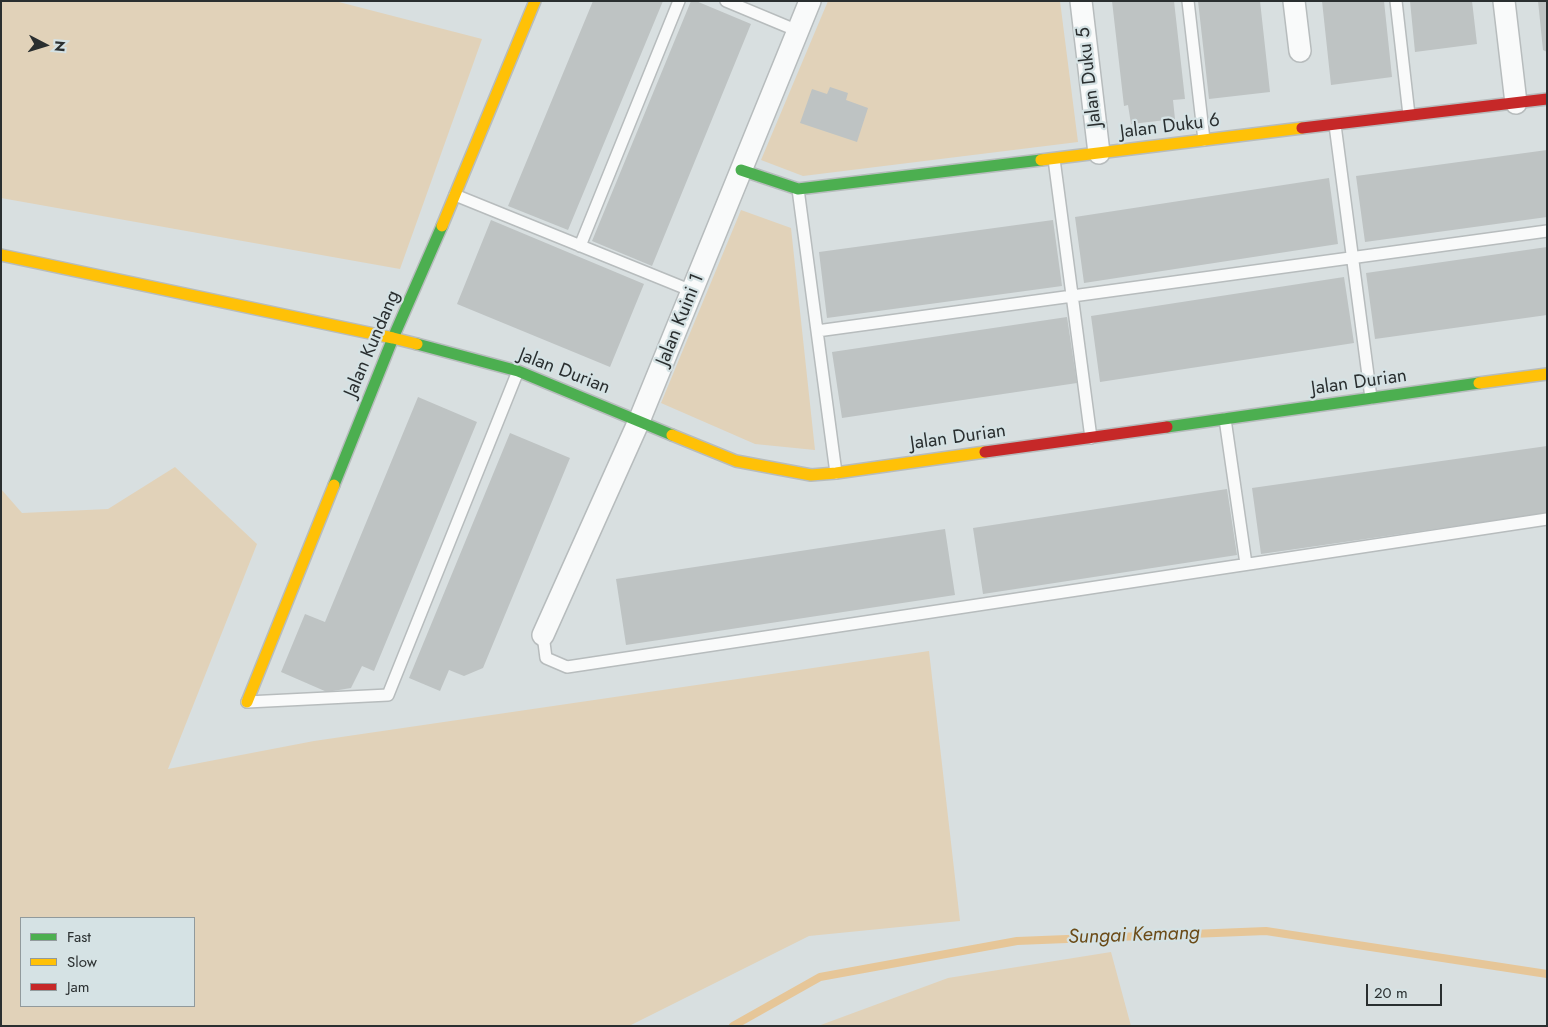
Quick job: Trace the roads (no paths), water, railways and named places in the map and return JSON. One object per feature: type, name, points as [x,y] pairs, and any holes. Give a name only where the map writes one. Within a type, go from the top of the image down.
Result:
[{"type":"street","name":"Jalan Kundang","points":[[247,702],[393,338],[455,195],[535,1]]},
{"type":"street","name":"Jalan Kuini 1","points":[[543,635],[639,421],[810,1]]},
{"type":"street","name":"Jalan Duku 5","points":[[1081,1],[1099,153]]},
{"type":"street","points":[[1294,1],[1300,51]]},
{"type":"street","points":[[1504,1],[1516,103]]},
{"type":"street","name":"Jalan Duku 6","points":[[798,189],[1547,99]]},
{"type":"street","points":[[741,170],[798,189]]},
{"type":"street","name":"Jalan Durian","points":[[1,255],[393,338],[518,371],[736,461],[811,475],[1372,400],[1547,374]]},
{"type":"lane","points":[[580,246],[679,1]]},
{"type":"lane","points":[[726,1],[798,31]]},
{"type":"lane","points":[[1188,1],[1204,140]]},
{"type":"lane","points":[[1396,1],[1409,115]]},
{"type":"lane","points":[[1335,125],[1372,400]]},
{"type":"lane","points":[[1054,158],[1091,438]]},
{"type":"lane","points":[[798,189],[836,473]]},
{"type":"lane","points":[[455,195],[692,291]]},
{"type":"lane","points":[[817,331],[1547,231]]},
{"type":"lane","points":[[247,702],[388,695],[518,371]]},
{"type":"lane","points":[[1225,419],[1246,564]]},
{"type":"lane","points":[[543,635],[546,658],[567,667],[1547,519]]},
{"type":"waterway","name":"Sungai Kemang","points":[[733,1026],[820,977],[1017,941],[1266,931],[1547,974]]}]
